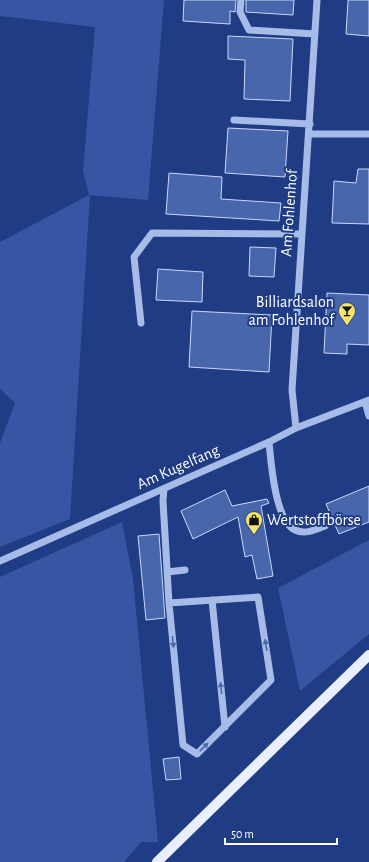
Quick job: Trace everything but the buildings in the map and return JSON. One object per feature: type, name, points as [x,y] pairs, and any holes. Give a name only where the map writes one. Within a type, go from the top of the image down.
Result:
[{"type":"main road","points":[[157,862],[369,655]]},
{"type":"street","points":[[241,0],[240,12],[249,30],[315,34]]},
{"type":"street","name":"Am Fohlenhof","points":[[296,428],[292,390],[317,0]]},
{"type":"street","points":[[234,120],[310,124]]},
{"type":"street","points":[[309,134],[369,134]]},
{"type":"street","points":[[141,323],[134,257],[152,233],[301,234]]},
{"type":"street","points":[[367,401],[369,416]]},
{"type":"street","name":"Am Kugelfang","points":[[0,562],[269,442],[296,428],[367,401]]},
{"type":"street","points":[[269,442],[277,496],[283,517],[294,530],[310,532],[325,526]]},
{"type":"street","points":[[164,489],[163,502],[169,603],[183,745],[197,754],[271,680],[258,597],[169,603]]},
{"type":"street","points":[[167,572],[185,570]]},
{"type":"street","points":[[212,600],[225,727]]},
{"type":"shaded area","points":[[0,0],[164,0],[148,200],[90,195],[70,519],[0,547],[0,443],[15,403],[0,389],[0,242],[89,195],[83,171],[95,27],[0,16]]},
{"type":"shaded area","points":[[122,522],[133,579],[158,842],[141,842],[124,862],[0,862],[0,577]]},
{"type":"shaded area","points":[[369,540],[369,634],[300,691],[278,588]]},
{"type":"place","name":"Billiardsalon am Fohlenhof","points":[[347,326]]},
{"type":"place","name":"Wertstoffbörse","points":[[254,535]]}]
